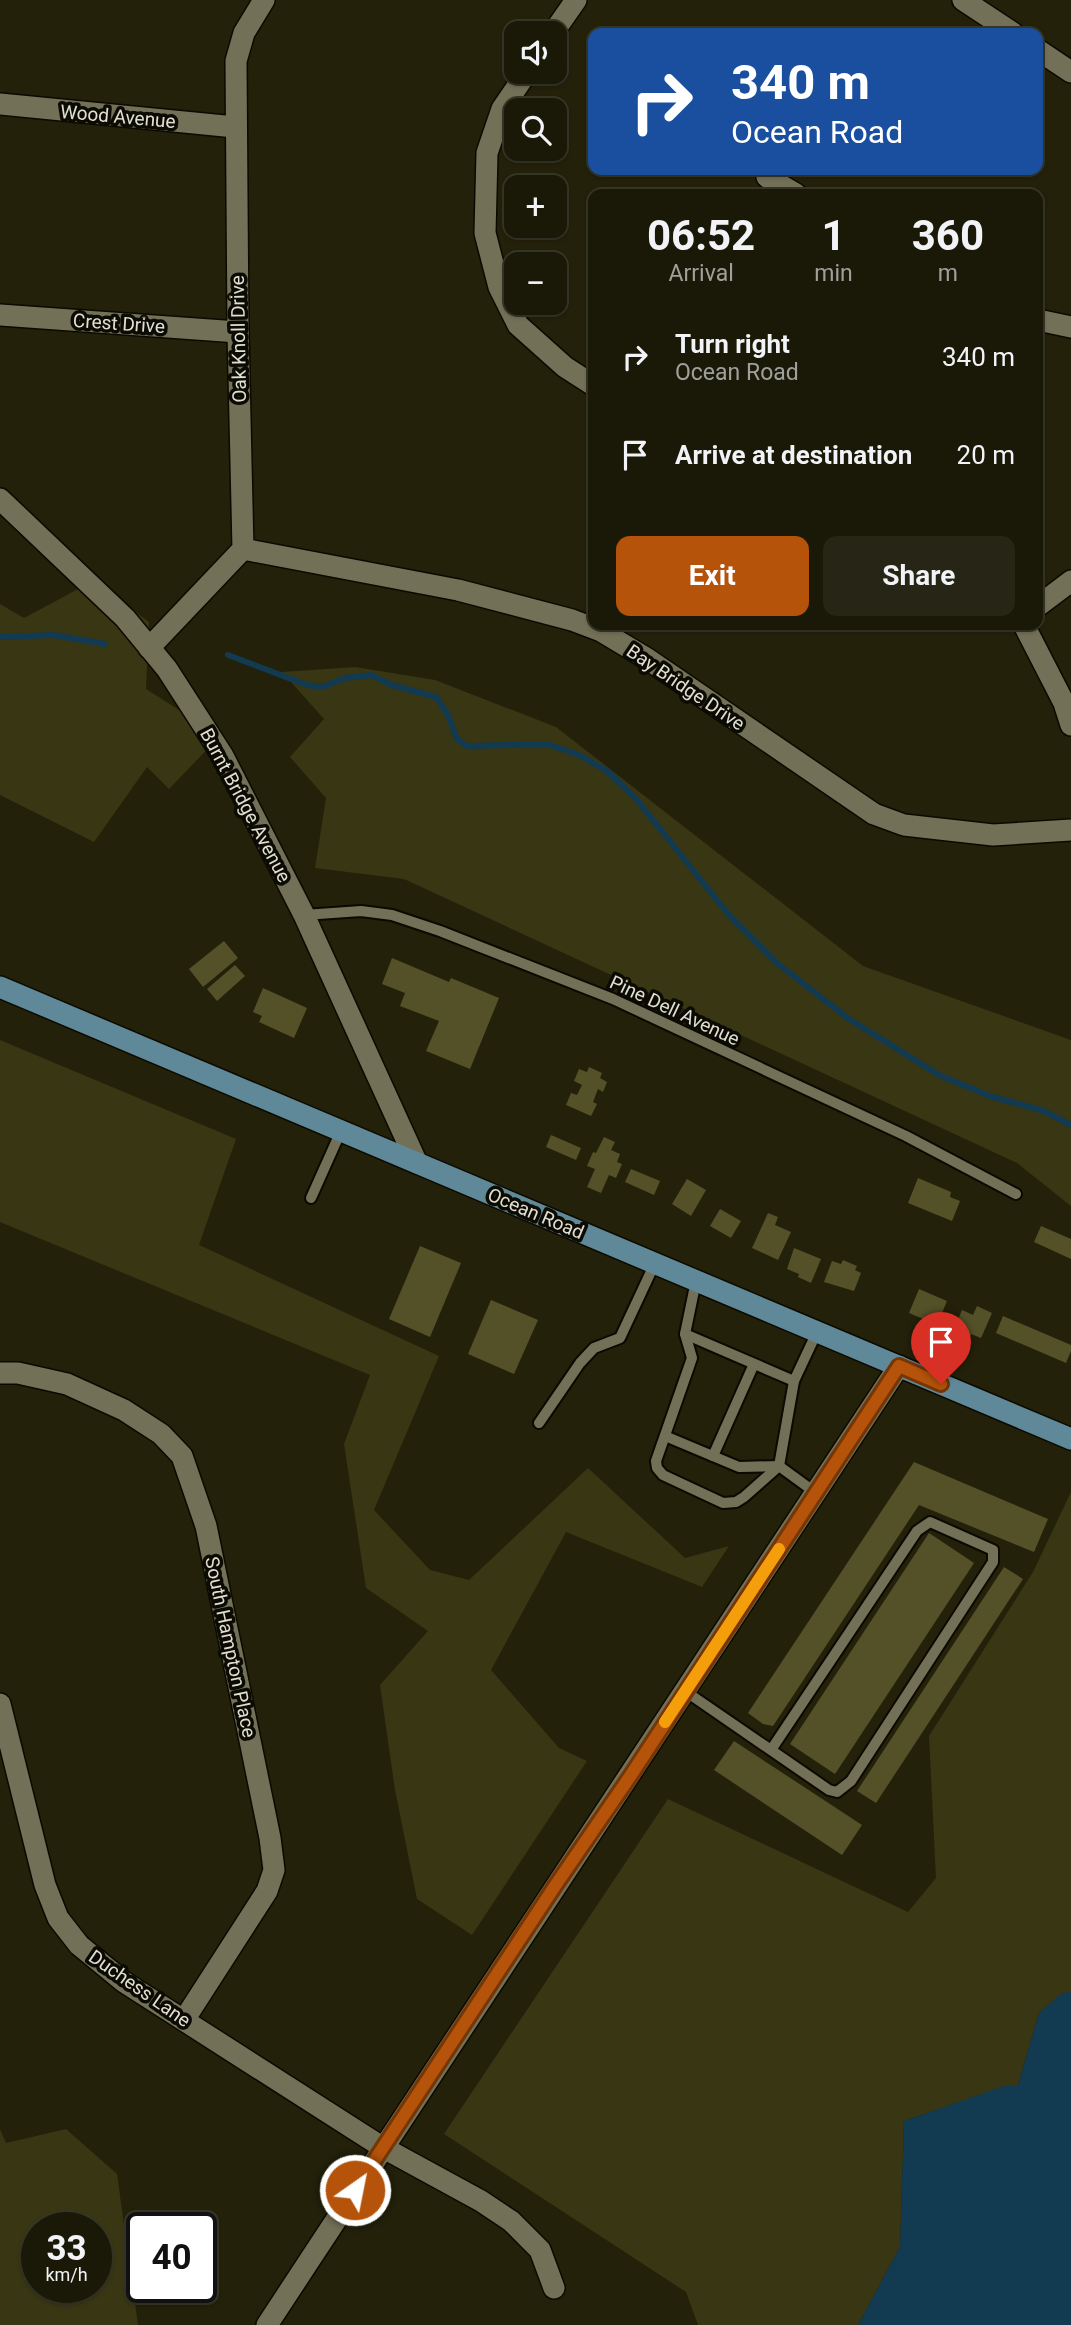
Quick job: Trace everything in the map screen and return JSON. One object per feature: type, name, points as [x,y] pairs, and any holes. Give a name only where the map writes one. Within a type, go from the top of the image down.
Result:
[{"type":"main road","name":"Ocean Road","points":[[0,987],[1071,1439]]},
{"type":"street","name":"Oak Knoll Drive","points":[[243,550],[236,61],[244,33],[264,0]]},
{"type":"street","points":[[561,21],[576,0]]},
{"type":"street","points":[[963,0],[1005,28]]},
{"type":"street","points":[[1043,53],[1071,72]]},
{"type":"street","points":[[519,84],[502,109],[487,153],[485,233],[499,287],[518,325],[565,367],[588,382]]},
{"type":"street","name":"Wood Avenue","points":[[0,104],[235,127]]},
{"type":"street","points":[[767,177],[787,189]]},
{"type":"street","name":"Crest Drive","points":[[0,315],[238,332]]},
{"type":"street","points":[[1043,321],[1071,327]]},
{"type":"street","name":"Burnt Bridge Avenue","points":[[0,499],[125,618],[167,669],[223,756],[304,915],[416,1163]]},
{"type":"street","points":[[149,648],[243,550]]},
{"type":"street","name":"Bay Bridge Drive","points":[[243,550],[458,590],[588,626]]},
{"type":"street","points":[[1043,602],[1071,581]]},
{"type":"street","name":"Bay Bridge Drive","points":[[598,630],[646,658],[874,814],[904,825],[993,835],[1071,831]]},
{"type":"street","points":[[1027,630],[1065,703],[1071,725]]},
{"type":"street","points":[[267,2325],[899,1366]]},
{"type":"street","name":"South Hampton Place","points":[[0,1373],[18,1373],[67,1384],[124,1410],[161,1434],[182,1456],[206,1526],[270,1838],[274,1870],[267,1891],[184,2020]]},
{"type":"street","name":"Duchess Lane","points":[[0,1704],[45,1885],[58,1918],[79,1945],[124,1982],[382,2147],[481,2201],[511,2221],[540,2250],[554,2288]]},
{"type":"lane","name":"Pine Dell Avenue","points":[[304,915],[361,911],[392,915],[440,931],[613,999],[906,1136],[1016,1194]]},
{"type":"lane","points":[[311,1198],[341,1131]]},
{"type":"lane","points":[[539,1423],[580,1363],[594,1348],[620,1338],[655,1263]]},
{"type":"lane","points":[[696,1281],[685,1334],[692,1358],[656,1461],[657,1468],[663,1475],[723,1503],[736,1502],[744,1497],[779,1466],[794,1381],[817,1332]]},
{"type":"lane","points":[[685,1334],[794,1381]]},
{"type":"lane","points":[[713,1456],[754,1364]]},
{"type":"lane","points":[[665,1436],[739,1467],[779,1466],[816,1493]]},
{"type":"lane","points":[[685,1691],[829,1790],[837,1792],[851,1781],[993,1563],[993,1550],[930,1522],[917,1531],[771,1750]]},
{"type":"shaded area","points":[[93,581],[149,622],[146,689],[220,736],[169,789],[147,767],[94,842],[0,795],[0,604],[24,618]]},
{"type":"shaded area","points":[[355,667],[435,680],[556,727],[863,966],[1071,1040],[1071,1206],[1017,1163],[404,879],[315,868],[326,798],[290,757],[324,719],[282,672]]},
{"type":"shaded area","points":[[0,1040],[236,1139],[199,1245],[439,1356],[374,1510],[430,1570],[469,1580],[588,1468],[685,1558],[729,1546],[702,1587],[566,1532],[491,1670],[559,1748],[587,1761],[472,1935],[417,1899],[395,1790],[380,1685],[428,1631],[366,1588],[344,1444],[370,1375],[0,1222]]},
{"type":"shaded area","points":[[1071,1492],[1071,1992],[1062,1994],[1039,2013],[1018,2085],[1007,2086],[904,2121],[900,2247],[858,2325],[698,2325],[686,2292],[444,2134],[668,1799],[908,1912],[936,1878],[929,1736],[1033,1572]]},
{"type":"shaded area","points":[[0,2129],[6,2143],[66,2129],[117,2174],[126,2239],[126,2303],[135,2303],[138,2325],[0,2325]]},
{"type":"water","points":[[1071,1992],[1071,2325],[858,2325],[900,2247],[904,2121],[1007,2085],[1018,2085],[1039,2013],[1062,1993]]},
{"type":"building","points":[[224,941],[238,958],[203,987],[189,969]]},
{"type":"building","points":[[392,958],[449,982],[451,978],[499,998],[470,1069],[426,1051],[439,1021],[400,1006],[405,993],[382,984]]},
{"type":"building","points":[[235,965],[245,976],[217,1001],[207,989]]},
{"type":"building","points":[[263,988],[307,1008],[294,1038],[259,1022],[262,1016],[253,1012]]},
{"type":"building","points":[[589,1067],[602,1073],[600,1078],[607,1082],[603,1092],[598,1089],[593,1102],[597,1104],[591,1116],[566,1105],[571,1093],[577,1095],[582,1085],[574,1081],[579,1069],[587,1072]]},
{"type":"building","points":[[551,1135],[581,1148],[576,1160],[546,1147]]},
{"type":"building","points":[[604,1137],[615,1142],[611,1150],[620,1154],[617,1162],[622,1164],[616,1178],[609,1175],[601,1193],[587,1187],[595,1169],[587,1166]]},
{"type":"building","points":[[631,1169],[660,1181],[654,1195],[625,1182]]},
{"type":"building","points":[[918,1178],[951,1192],[950,1197],[960,1201],[952,1221],[908,1203]]},
{"type":"building","points":[[687,1179],[706,1190],[691,1216],[672,1204]]},
{"type":"building","points":[[720,1209],[741,1221],[731,1238],[710,1226]]},
{"type":"building","points":[[768,1213],[778,1217],[775,1225],[791,1232],[778,1260],[752,1248]]},
{"type":"building","points":[[1041,1226],[1071,1239],[1071,1259],[1034,1242]]},
{"type":"building","points":[[420,1246],[461,1263],[430,1337],[389,1319]]},
{"type":"building","points":[[794,1248],[821,1259],[811,1283],[787,1269]]},
{"type":"building","points":[[843,1260],[857,1266],[855,1270],[861,1273],[854,1291],[824,1282],[832,1261],[841,1264]]},
{"type":"building","points":[[919,1289],[947,1301],[937,1325],[909,1313]]},
{"type":"building","points":[[491,1300],[538,1320],[514,1374],[468,1354]]},
{"type":"building","points":[[977,1306],[992,1313],[981,1338],[971,1334],[969,1340],[957,1335],[960,1329],[955,1327],[962,1310],[973,1315]]},
{"type":"building","points":[[1003,1316],[1071,1345],[1066,1363],[996,1333]]},
{"type":"building","points":[[914,1462],[1048,1519],[1034,1552],[919,1505],[773,1726],[763,1724],[748,1713]]},
{"type":"building","points":[[929,1533],[974,1563],[835,1774],[790,1744]]},
{"type":"building","points":[[1004,1567],[1023,1579],[876,1803],[857,1791]]},
{"type":"building","points":[[734,1741],[862,1825],[842,1855],[714,1770]]},
{"type":"waterway","points":[[0,637],[54,635],[105,644]]},
{"type":"waterway","points":[[228,655],[307,685],[322,687],[345,678],[371,675],[392,685],[436,697],[448,715],[457,739],[467,746],[547,744],[579,755],[607,771],[637,800],[728,914],[778,964],[849,1019],[939,1075],[990,1096],[1044,1111],[1071,1125]]},
{"type":"slow traffic","points":[[665,1722],[779,1549]]},
{"type":"route","points":[[355,2190],[899,1366],[941,1384]]}]
